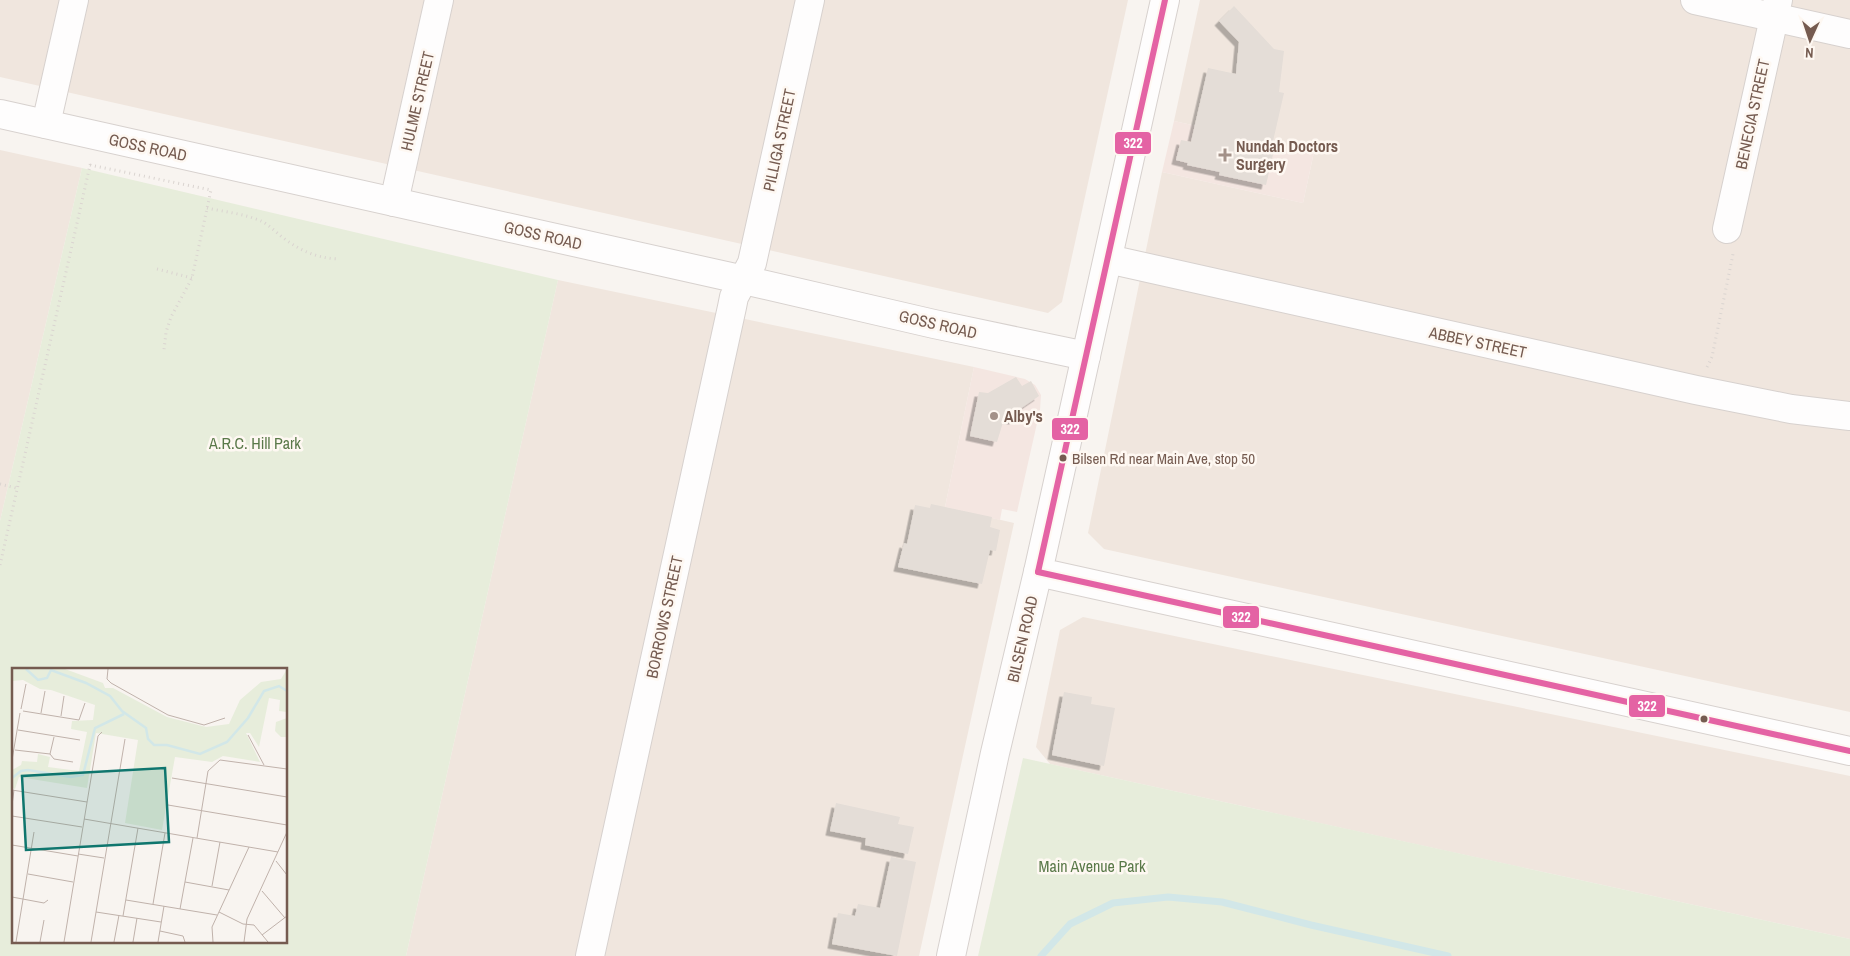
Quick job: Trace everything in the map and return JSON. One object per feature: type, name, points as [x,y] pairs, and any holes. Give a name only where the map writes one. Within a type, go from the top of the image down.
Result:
[{"type":"street","points":[[46,124],[74,0]]},
{"type":"street","name":"HULME STREET","points":[[394,202],[439,0]]},
{"type":"street","name":"PILLIGA STREET","points":[[744,280],[752,263],[810,0]]},
{"type":"street","name":"BILSEN ROAD","points":[[951,956],[1165,0]]},
{"type":"street","points":[[1696,0],[1776,8],[1850,34]]},
{"type":"street","name":"BENECIA STREET","points":[[1727,229],[1776,8]]},
{"type":"street","name":"GOSS ROAD","points":[[0,114],[934,324],[1086,356]]},
{"type":"street","name":"ABBEY STREET","points":[[1108,259],[1696,390],[1791,409],[1850,416]]},
{"type":"street","name":"BORROWS STREET","points":[[590,956],[734,297],[744,280]]},
{"type":"street","points":[[1038,572],[1850,751]]},
{"type":"path","points":[[0,565],[97,136]]},
{"type":"path","points":[[90,165],[211,190],[192,278],[171,317],[166,332],[164,350]]},
{"type":"path","points":[[207,208],[254,218],[265,223],[295,247],[325,258],[338,258]]},
{"type":"path","points":[[1696,390],[1712,357],[1735,240],[1727,229]]},
{"type":"path","points":[[157,270],[192,278]]},
{"type":"path","points":[[0,484],[16,488]]},
{"type":"shaded area","points":[[0,0],[1128,0],[1062,302],[1048,313],[0,77]]},
{"type":"shaded area","points":[[1200,0],[1850,0],[1850,712],[1104,549],[1088,533],[1162,172],[1303,203],[1314,152],[1174,121]]},
{"type":"shaded area","points":[[1174,121],[1314,152],[1303,203],[1162,172]]},
{"type":"shaded area","points":[[0,150],[82,168],[0,521]]},
{"type":"shaded area","points":[[558,280],[974,367],[945,507],[1014,523],[919,956],[406,956]]},
{"type":"shaded area","points":[[974,367],[1025,379],[1035,385],[1041,395],[1040,410],[1017,512],[1002,509],[1000,520],[945,507]]},
{"type":"shaded area","points":[[1083,617],[1850,776],[1850,939],[1050,764],[1036,747],[1060,630]]},
{"type":"green space","name":"A.R.C. Hill Park","points":[[82,168],[558,280],[406,956],[0,956],[0,521]]},
{"type":"green space","name":"Main Avenue Park","points":[[1023,758],[1850,939],[1850,956],[978,956]]},
{"type":"building","points":[[1234,6],[1274,49],[1284,51],[1279,92],[1284,93],[1271,150],[1274,150],[1266,185],[1219,175],[1220,172],[1187,165],[1188,163],[1176,160],[1181,140],[1191,142],[1208,68],[1236,74],[1239,42],[1219,21]]},
{"type":"building","name":"Alby's","points":[[1016,377],[1022,386],[1031,381],[1039,396],[1014,413],[1014,420],[1004,419],[997,442],[970,436],[979,392],[988,393]]},
{"type":"building","points":[[931,504],[992,517],[990,527],[1000,530],[996,551],[990,550],[982,584],[898,567],[904,543],[907,544],[915,505],[930,508]]},
{"type":"building","points":[[1064,692],[1092,697],[1091,704],[1115,708],[1104,766],[1052,755]]},
{"type":"building","points":[[836,803],[900,817],[898,824],[914,827],[908,854],[865,845],[866,838],[830,831]]},
{"type":"building","points":[[891,857],[916,862],[897,956],[832,944],[838,913],[855,916],[858,904],[880,908]]},
{"type":"waterway","points":[[1041,956],[1070,924],[1113,903],[1168,897],[1222,902],[1311,925],[1448,956]]},
{"type":"transit line","name":"322","points":[[1038,572],[1165,0]]},
{"type":"transit line","name":"322","points":[[1038,572],[1850,751]]},
{"type":"place","name":"Nundah Doctors Surgery","points":[[1225,155]]},
{"type":"place","name":"Alby's","points":[[994,416]]},
{"type":"place","name":"Bilsen Rd near Main Ave, stop 50","points":[[1063,458]]}]
